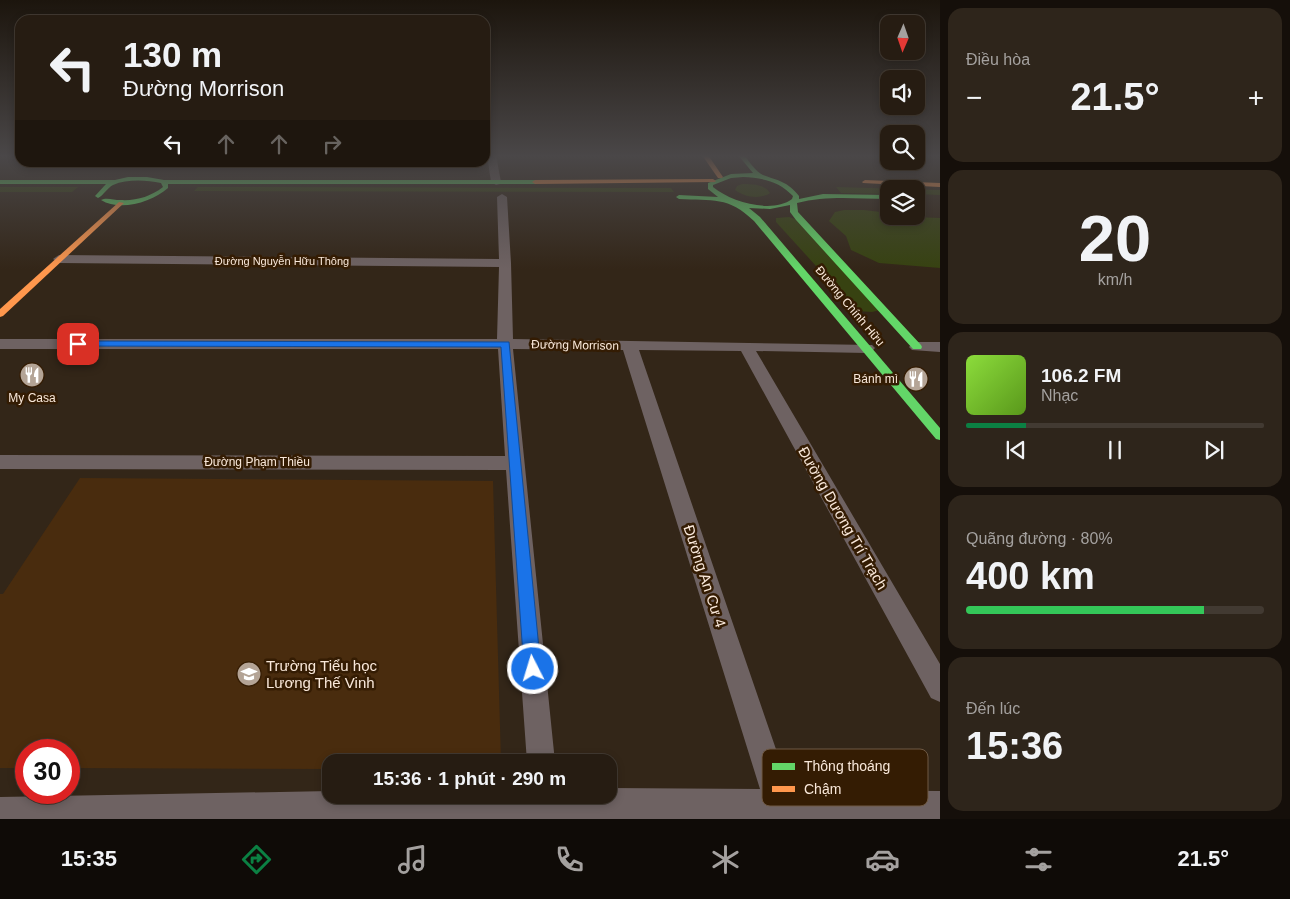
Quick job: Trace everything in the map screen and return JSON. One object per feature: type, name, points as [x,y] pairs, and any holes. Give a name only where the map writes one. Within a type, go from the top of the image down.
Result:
[{"type":"main road","points":[[97,193],[94,196],[102,200],[121,202],[154,196],[169,196]]},
{"type":"main road","points":[[154,196],[158,193]]},
{"type":"main road","name":"Đường Chính Hữu","points":[[715,193],[744,207],[758,219],[872,348],[940,436]]},
{"type":"main road","name":"Đường Chính Hữu","points":[[795,193],[794,212],[917,347]]},
{"type":"main road","points":[[666,197],[729,200],[767,206],[787,204],[794,200],[823,196],[880,197]]},
{"type":"main road","points":[[0,314],[121,202]]},
{"type":"main road","points":[[897,348],[917,347]]},
{"type":"street","points":[[501,193],[505,263],[506,344],[540,754]]},
{"type":"street","name":"Đường Nguyễn Hữu Thông","points":[[59,259],[505,263]]},
{"type":"street","name":"Đường Morrison","points":[[0,344],[506,344],[872,348]]},
{"type":"street","name":"Đường An Cư 4","points":[[630,346],[762,751]]},
{"type":"street","name":"Đường Dương Trí Trạch","points":[[746,347],[940,689]]},
{"type":"street","points":[[917,347],[940,347]]},
{"type":"street","name":"Đường Phạm Thiều","points":[[0,462],[515,463]]},
{"type":"street","points":[[0,812],[544,806],[940,806]]},
{"type":"shaded area","name":"Trường Tiểu học Lương Thế Vinh","points":[[80,478],[493,481],[501,754],[322,754],[322,769],[80,768],[80,739],[15,739],[15,768],[0,768],[0,594],[3,594]]},
{"type":"green space","points":[[741,193],[770,193],[757,197]]},
{"type":"green space","points":[[925,193],[940,193],[940,195],[925,194]]},
{"type":"green space","points":[[844,210],[880,212],[880,225],[925,225],[925,217],[940,218],[940,268],[879,263],[851,250],[846,236],[829,221],[835,212]]},
{"type":"green space","points":[[789,217],[795,219],[880,310],[872,312],[857,311],[776,222],[776,218]]},
{"type":"traffic: fast","points":[[104,200],[137,201],[158,193]]},
{"type":"traffic: fast","points":[[716,193],[733,202],[761,207],[778,206],[823,196],[880,197]]},
{"type":"traffic: fast","points":[[794,193],[796,196],[795,200]]},
{"type":"traffic: fast","points":[[679,197],[727,200]]},
{"type":"traffic: fast","points":[[732,201],[744,207],[757,219],[940,436]]},
{"type":"traffic: fast","points":[[793,201],[794,212],[799,218],[917,347]]},
{"type":"traffic: slow","points":[[0,314],[121,203]]},
{"type":"place","name":"My Casa","points":[[32,375]]},
{"type":"place","name":"Bánh mì","points":[[916,379]]},
{"type":"place","name":"Trường Tiểu học Lương Thế Vinh","points":[[249,674]]},
{"type":"route","points":[[78,344],[506,344],[533,669]]}]
